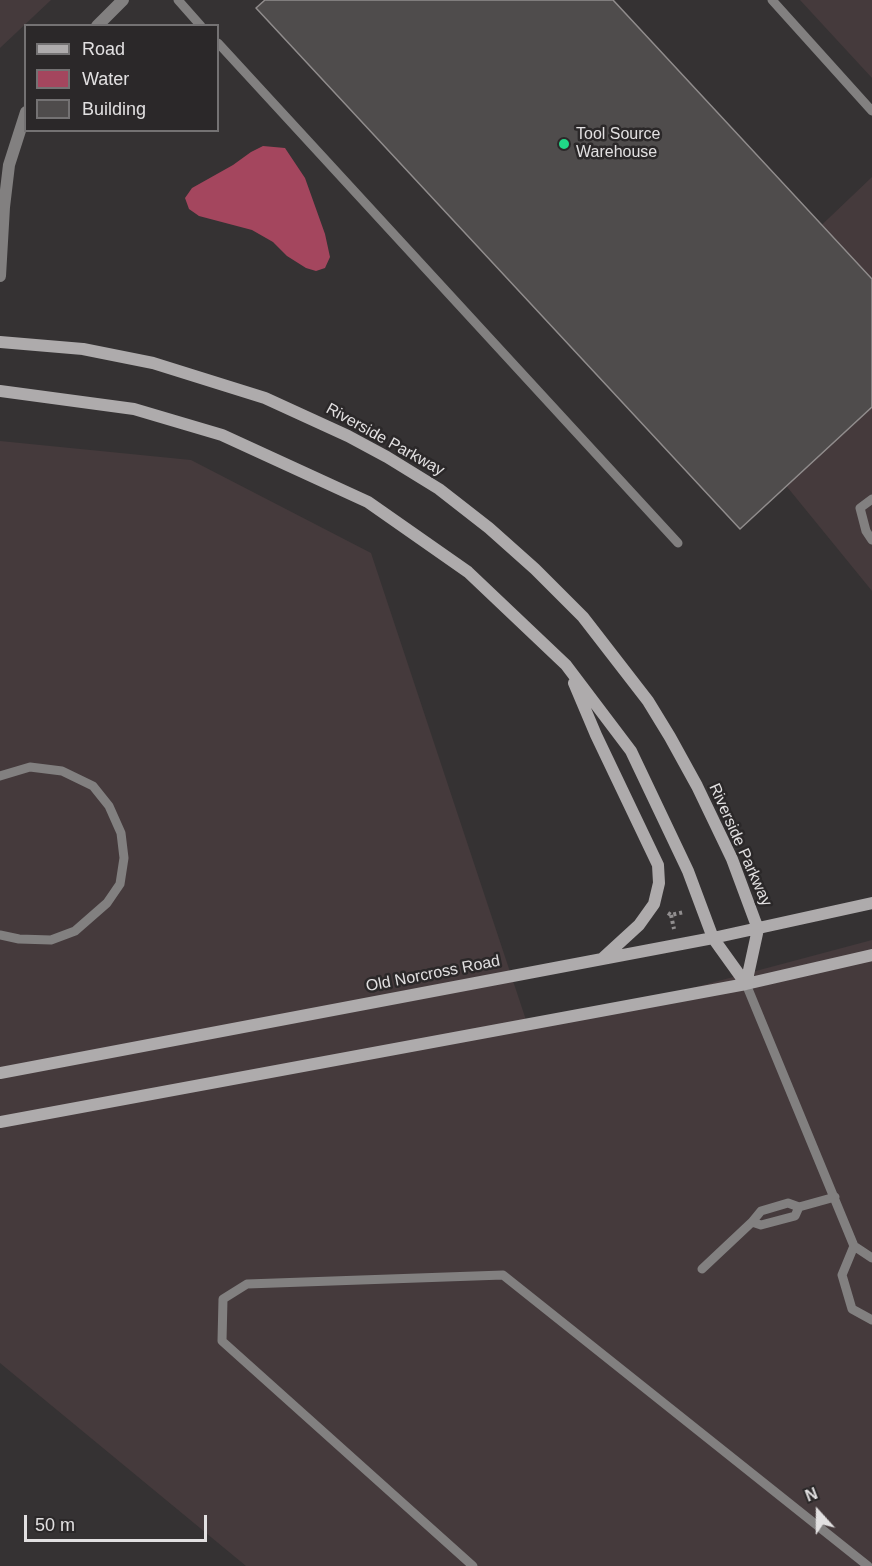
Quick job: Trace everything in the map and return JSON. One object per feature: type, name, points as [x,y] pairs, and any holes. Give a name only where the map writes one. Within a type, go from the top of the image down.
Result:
[{"type":"main road","name":"Riverside Parkway","points":[[0,342],[83,349],[153,363],[265,398],[357,441],[440,489],[489,528],[535,569],[583,617],[648,701],[675,747],[732,860],[758,929],[746,984]]},
{"type":"main road","points":[[0,391],[134,409],[222,435],[368,502],[468,572],[566,666],[631,751],[688,871],[713,938],[746,984]]},
{"type":"main road","points":[[566,666],[658,865],[659,883],[654,904],[639,925],[602,959]]},
{"type":"main road","name":"Old Norcross Road","points":[[0,1073],[713,938],[872,903]]},
{"type":"main road","points":[[0,1122],[746,984],[872,955]]},
{"type":"street","points":[[99,24],[123,0]]},
{"type":"street","points":[[0,276],[2,207],[9,165],[24,118]]},
{"type":"lane","points":[[178,0],[199,24]]},
{"type":"lane","points":[[772,0],[872,111]]},
{"type":"lane","points":[[219,44],[678,543]]},
{"type":"lane","points":[[872,499],[860,508],[866,531],[872,540]]},
{"type":"lane","points":[[0,776],[30,767],[62,771],[93,786],[109,806],[121,833],[124,858],[120,884],[107,903],[75,931],[51,940],[19,939],[0,935]]},
{"type":"lane","points":[[746,984],[854,1246],[872,1258]]},
{"type":"lane","points":[[702,1269],[761,1211],[788,1203],[799,1207],[835,1197]]},
{"type":"lane","points":[[752,1222],[761,1225],[795,1216],[799,1207]]},
{"type":"lane","points":[[854,1246],[842,1275],[852,1309],[872,1320]]},
{"type":"lane","points":[[473,1566],[222,1341],[223,1299],[247,1284],[503,1275],[868,1566]]},
{"type":"path","points":[[674,930],[671,915],[686,911]]},
{"type":"shaded area","points":[[0,0],[51,0],[24,24],[0,48]]},
{"type":"shaded area","points":[[800,0],[872,0],[872,78]]},
{"type":"shaded area","points":[[872,177],[872,591],[682,358]]},
{"type":"shaded area","points":[[0,441],[191,460],[371,553],[526,1020],[677,992],[872,940],[872,1566],[246,1566],[0,1363]]},
{"type":"water","points":[[263,146],[285,148],[305,178],[325,234],[330,257],[325,268],[316,271],[306,268],[287,256],[273,242],[252,230],[199,216],[189,209],[185,198],[192,188]]},
{"type":"building","name":"Tool Source Warehouse","points":[[265,0],[613,0],[872,279],[872,407],[740,529],[256,8]]},
{"type":"place","name":"Tool Source Warehouse","points":[[564,144]]}]
